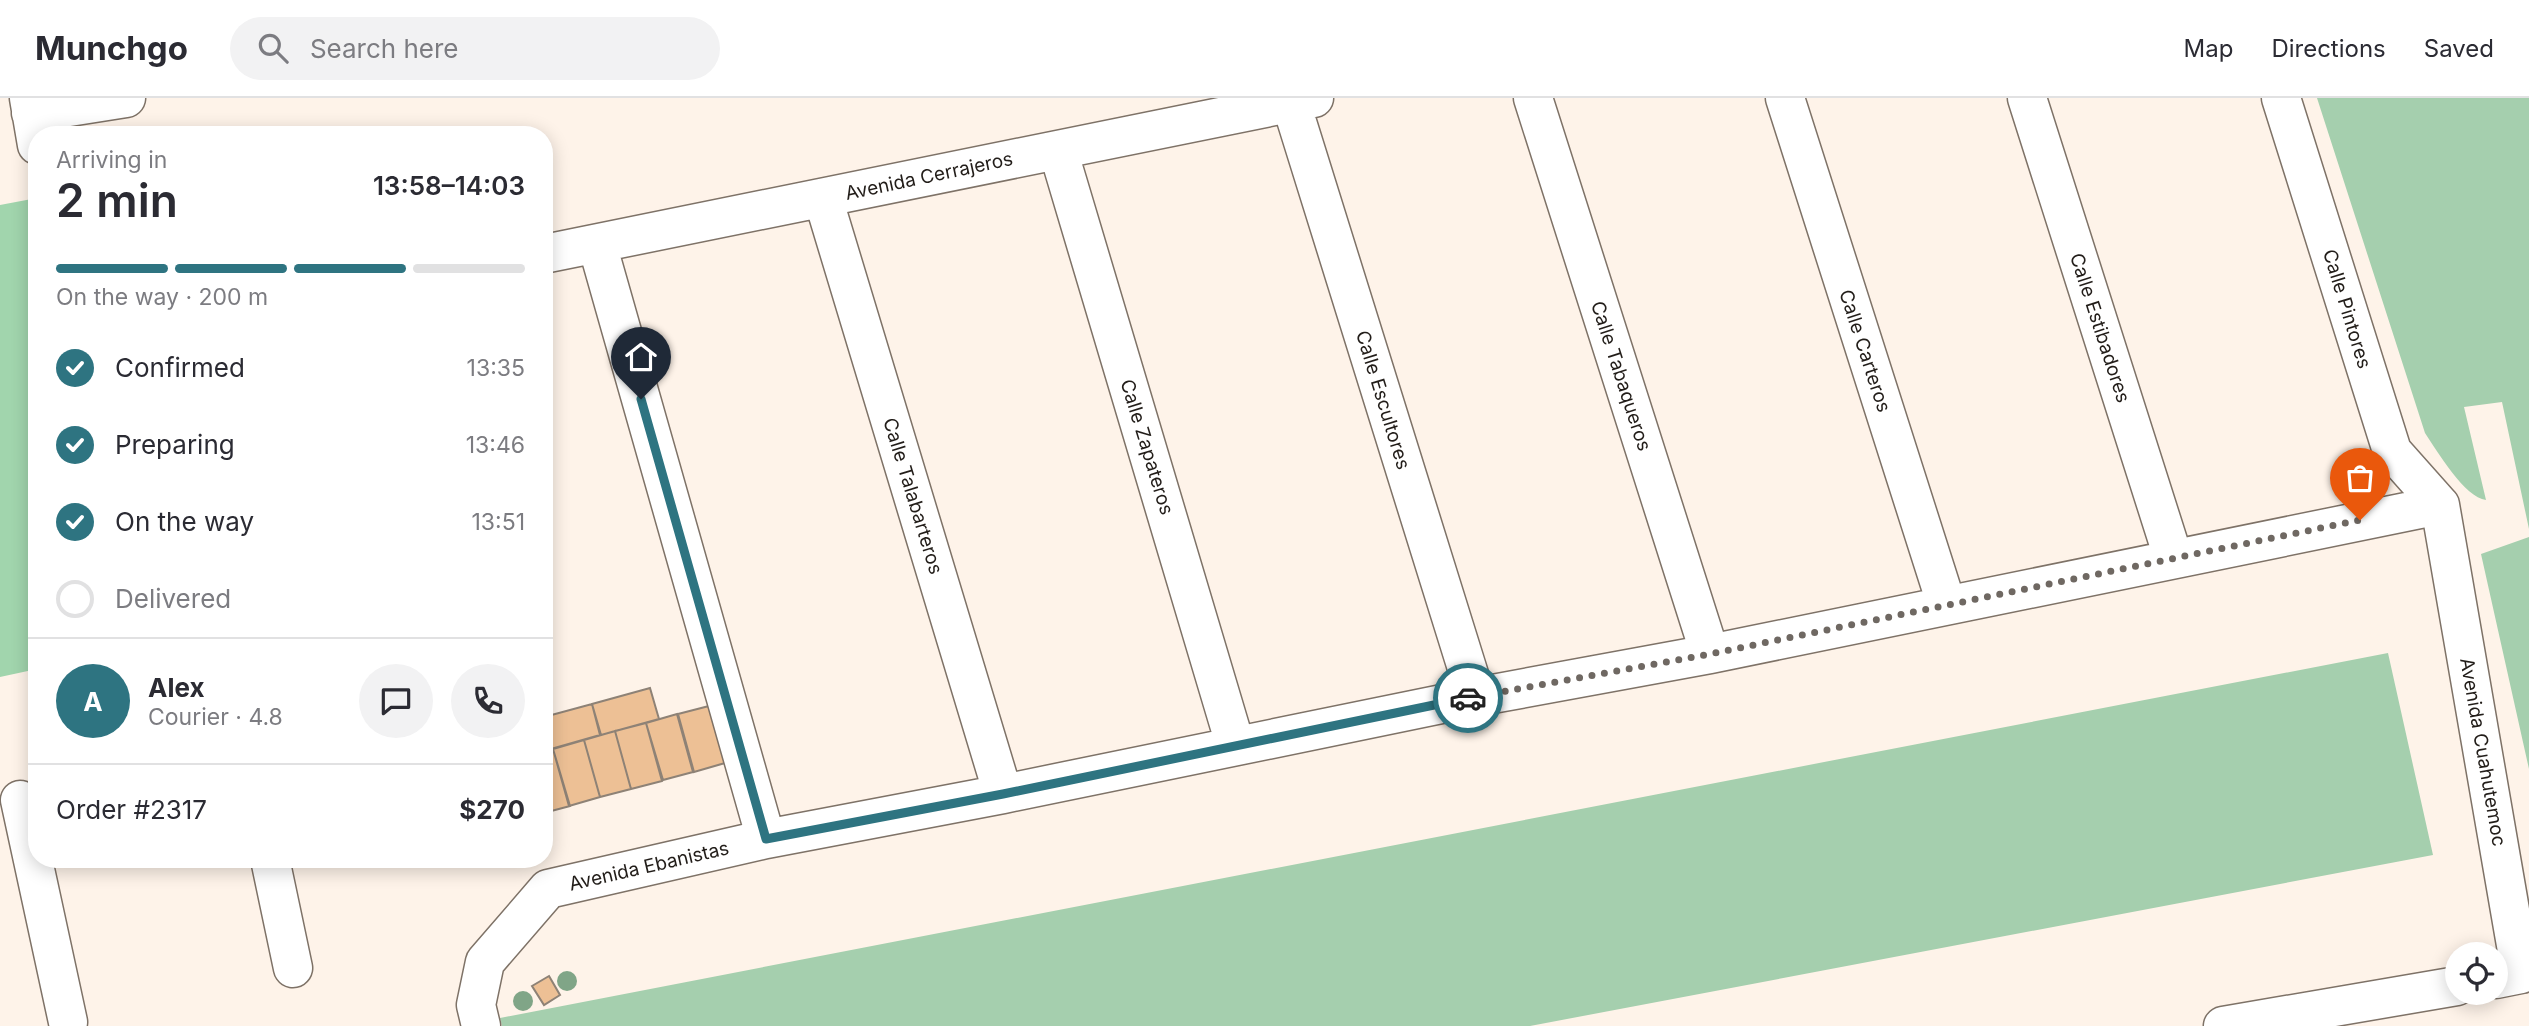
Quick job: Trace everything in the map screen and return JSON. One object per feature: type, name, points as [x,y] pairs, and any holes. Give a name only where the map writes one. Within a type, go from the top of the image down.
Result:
[{"type":"street","points":[[32,118],[126,98]]},
{"type":"street","name":"Calle Tabaqueros","points":[[1533,98],[1710,654]]},
{"type":"street","name":"Calle Carteros","points":[[1785,98],[1946,603]]},
{"type":"street","name":"Calle Estibadores","points":[[2027,98],[2173,557]]},
{"type":"street","name":"Calle Pintores","points":[[2281,98],[2392,451],[2440,505]]},
{"type":"street","name":"Avenida Cerrajeros","points":[[553,252],[1302,100]]},
{"type":"street","name":"Calle Escultores","points":[[1302,100],[1476,697]]},
{"type":"street","name":"Calle Zapateros","points":[[1058,150],[1235,744]]},
{"type":"street","name":"Calle Talabarteros","points":[[823,198],[1003,794]]},
{"type":"street","points":[[597,244],[766,839]]},
{"type":"street","name":"Avenida Ebanistas","points":[[543,874],[766,839],[1003,794],[1235,744],[1710,654],[1946,603],[2440,505]]},
{"type":"street","name":"Avenida Cuahutemoc","points":[[2440,505],[2521,974],[2508,977]]},
{"type":"street","points":[[19,800],[28,841]]},
{"type":"street","points":[[34,868],[68,1022]]},
{"type":"street","points":[[272,868],[293,968]]},
{"type":"street","points":[[481,1026],[476,1005],[485,962],[543,874]]},
{"type":"street","points":[[2223,1026],[2342,1016],[2445,989]]},
{"type":"green space","points":[[2317,98],[2529,98],[2529,529],[2502,402],[2464,407],[2486,500],[2469,491],[2461,483],[2425,433]]},
{"type":"green space","points":[[28,200],[28,671],[0,677],[0,205]]},
{"type":"green space","points":[[2529,537],[2529,769],[2481,554]]},
{"type":"green space","points":[[2388,653],[2433,855],[1530,1026],[502,1026],[500,1018]]},
{"type":"building","points":[[650,688],[659,719],[601,735],[592,704]]},
{"type":"building","points":[[592,704],[600,735],[553,748],[553,715]]},
{"type":"building","points":[[709,706],[725,763],[694,772],[678,714]]},
{"type":"building","points":[[677,714],[693,772],[663,780],[646,723]]},
{"type":"building","points":[[646,723],[662,781],[631,789],[615,731]]},
{"type":"building","points":[[615,731],[631,789],[600,797],[584,740]]},
{"type":"building","points":[[584,740],[600,797],[569,806],[553,749]]},
{"type":"building","points":[[553,749],[570,806],[553,811]]},
{"type":"building","points":[[549,976],[560,995],[544,1005],[532,986]]},
{"type":"way so far","points":[[1468,698],[1710,654],[1946,603],[2360,520]]},
{"type":"route","points":[[641,399],[766,839],[1003,794],[1468,698]]}]
